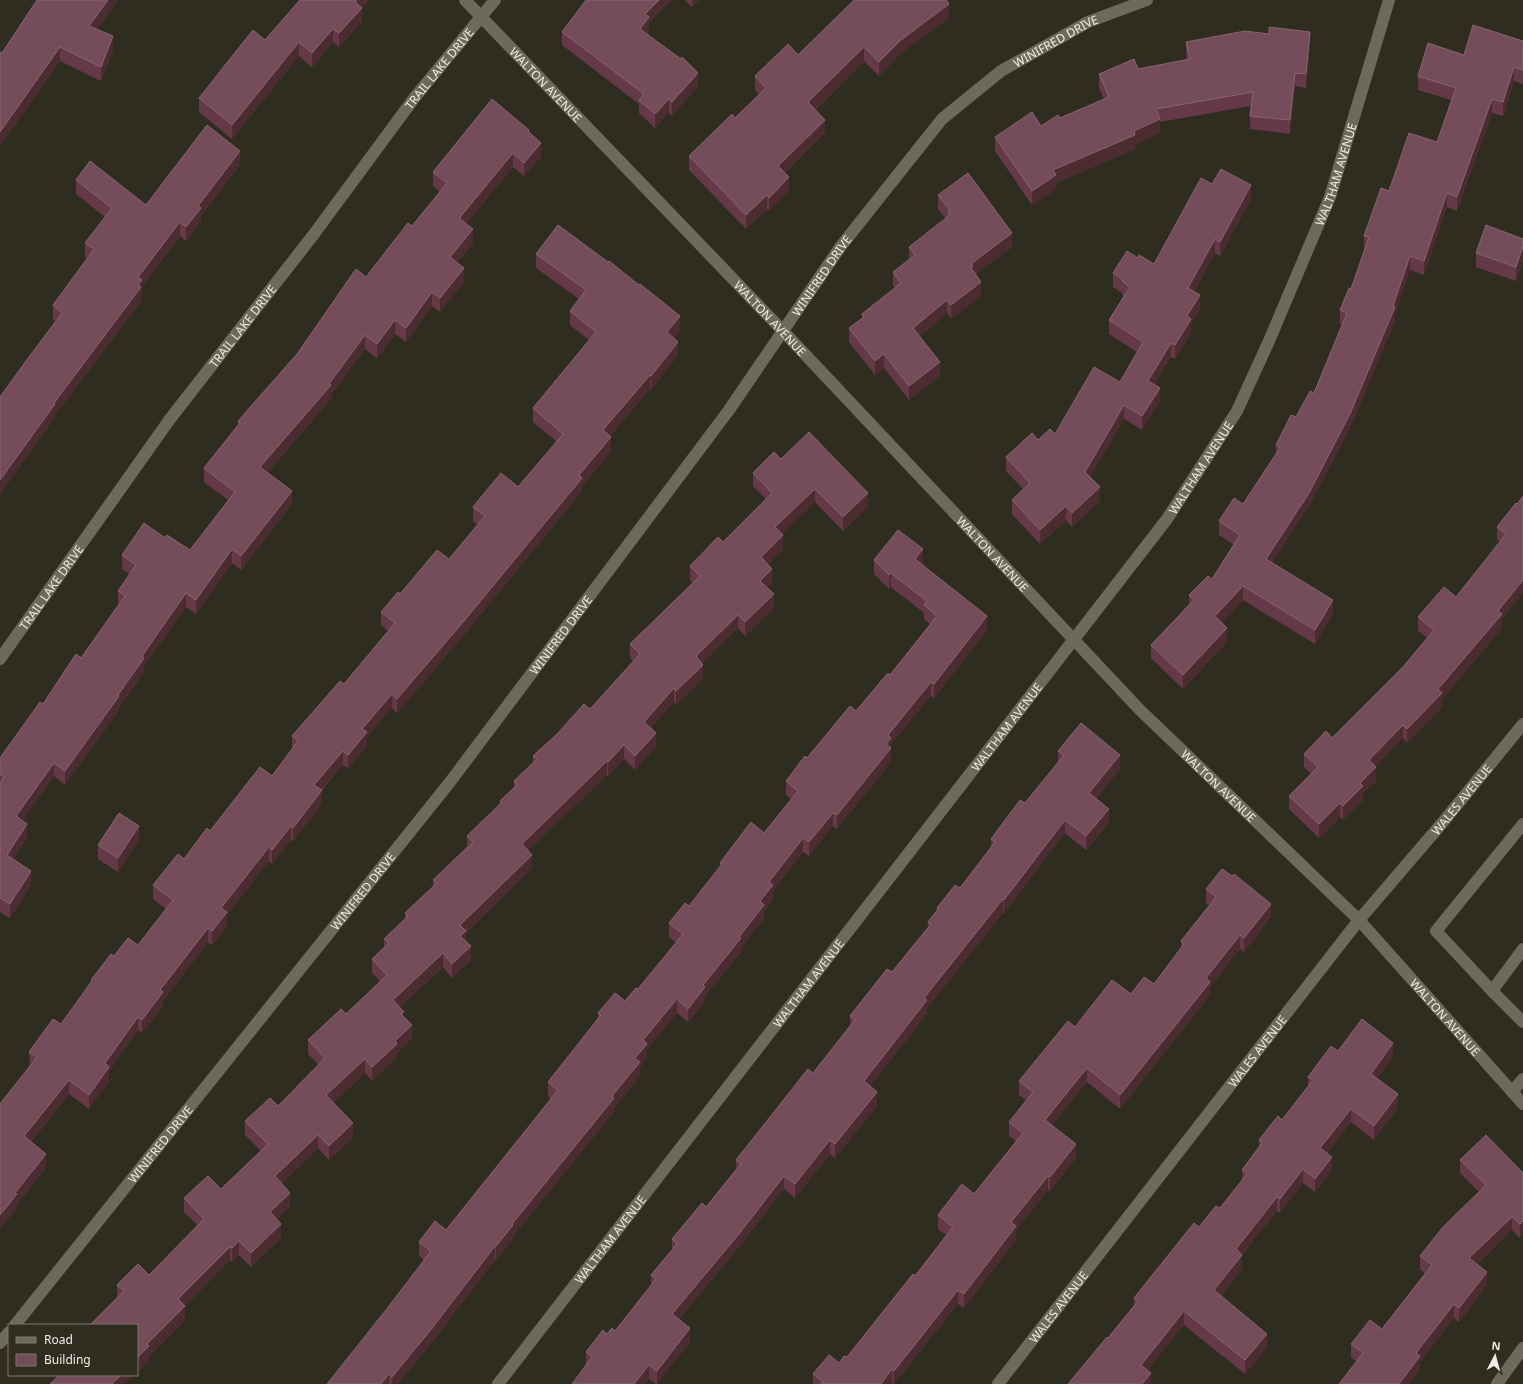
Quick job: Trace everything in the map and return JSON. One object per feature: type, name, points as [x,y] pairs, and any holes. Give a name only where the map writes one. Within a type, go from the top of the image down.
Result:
[{"type":"street","name":"WALTON AVENUE","points":[[466,0],[783,331],[1140,710],[1359,920],[1523,1104]]},
{"type":"street","name":"TRAIL LAKE DRIVE","points":[[0,659],[170,419],[314,234],[415,97],[495,0]]},
{"type":"street","name":"WINIFRED DRIVE","points":[[16,1324],[450,782],[729,410],[841,246],[942,119],[1001,71],[1088,22],[1147,0]]},
{"type":"street","name":"WALTHAM AVENUE","points":[[498,1384],[1167,519],[1237,411],[1269,341],[1330,197],[1389,0]]},
{"type":"street","name":"WALES AVENUE","points":[[998,1384],[1359,920],[1443,822],[1523,724]]},
{"type":"street","points":[[1523,824],[1436,931],[1523,1022]]},
{"type":"street","points":[[1492,991],[1523,948]]},
{"type":"street","points":[[1512,1092],[1523,1079]]},
{"type":"street","points":[[0,1343],[8,1333]]},
{"type":"street","points":[[1497,1384],[1523,1348]]},
{"type":"building","points":[[37,0],[108,0],[89,26],[113,36],[101,67],[60,47],[0,132],[0,52],[2,53]]},
{"type":"building","points":[[300,0],[357,0],[355,2],[362,8],[339,33],[333,29],[312,53],[299,42],[232,125],[199,98],[253,30],[265,40]]},
{"type":"building","points":[[586,0],[659,0],[645,14],[649,17],[640,29],[681,59],[682,57],[698,73],[672,102],[669,99],[655,114],[639,100],[644,94],[562,32]]},
{"type":"building","points":[[854,0],[946,0],[949,4],[901,40],[879,62],[864,47],[808,102],[825,120],[778,166],[789,177],[769,198],[767,195],[746,215],[689,156],[732,114],[735,118],[766,88],[755,76],[788,44],[798,55]]},
{"type":"building","points":[[1473,25],[1523,41],[1523,70],[1514,67],[1503,102],[1492,99],[1457,197],[1447,193],[1424,261],[1410,256],[1393,306],[1395,307],[1350,414],[1309,493],[1266,559],[1333,600],[1315,630],[1243,586],[1215,616],[1227,628],[1183,675],[1151,645],[1194,600],[1189,595],[1208,576],[1212,579],[1240,535],[1219,521],[1234,498],[1243,504],[1280,448],[1276,445],[1291,415],[1296,417],[1310,391],[1314,393],[1347,313],[1340,310],[1349,288],[1351,289],[1369,237],[1364,236],[1381,188],[1389,191],[1409,133],[1437,142],[1456,88],[1418,76],[1428,43],[1464,55]]},
{"type":"building","points":[[1269,27],[1310,32],[1306,74],[1295,73],[1290,120],[1250,116],[1253,92],[1156,109],[1160,119],[1134,131],[1135,135],[1053,170],[1056,175],[1032,191],[995,137],[1032,112],[1041,126],[1058,115],[1060,118],[1109,97],[1099,74],[1134,59],[1138,69],[1190,59],[1186,42],[1245,31],[1269,34]]},
{"type":"building","points":[[492,99],[529,130],[528,131],[541,143],[524,163],[513,153],[461,216],[460,219],[473,229],[450,257],[464,268],[440,298],[432,292],[406,328],[395,320],[377,344],[365,335],[329,384],[331,385],[260,467],[292,491],[241,556],[232,549],[196,600],[186,593],[142,656],[144,658],[118,695],[119,696],[65,771],[54,763],[16,816],[27,824],[7,855],[31,871],[10,904],[0,898],[0,784],[4,777],[0,774],[0,758],[40,702],[43,704],[76,654],[81,658],[125,596],[118,591],[136,565],[122,555],[144,523],[165,538],[167,535],[190,550],[235,492],[204,468],[240,423],[238,421],[297,354],[356,269],[366,277],[408,223],[412,226],[447,183],[433,172]]},
{"type":"building","points":[[207,125],[240,151],[198,206],[201,208],[186,227],[180,222],[138,277],[142,280],[138,285],[141,287],[54,403],[55,404],[0,480],[0,397],[62,313],[53,305],[94,249],[85,243],[112,208],[76,180],[90,161],[146,205]]},
{"type":"building","points":[[1221,169],[1251,185],[1220,242],[1215,239],[1188,288],[1200,295],[1187,316],[1191,319],[1175,345],[1171,343],[1148,381],[1160,388],[1142,416],[1124,405],[1085,472],[1100,487],[1072,513],[1066,506],[1040,530],[1012,500],[1030,483],[1006,457],[1032,433],[1038,440],[1050,429],[1055,434],[1094,367],[1120,382],[1143,342],[1109,320],[1130,287],[1113,273],[1127,251],[1138,258],[1139,255],[1154,264],[1201,178],[1212,184]]},
{"type":"building","points":[[968,173],[1012,233],[971,264],[973,266],[971,268],[981,282],[951,305],[947,300],[913,328],[940,362],[909,386],[884,354],[875,361],[849,328],[864,317],[862,314],[901,283],[893,272],[915,255],[909,247],[950,215],[948,212],[950,210],[938,195]]},
{"type":"building","points":[[558,225],[608,262],[609,261],[639,285],[640,284],[680,316],[667,332],[678,342],[651,376],[650,375],[603,430],[611,437],[579,475],[582,478],[464,621],[397,699],[392,694],[362,729],[367,732],[348,755],[343,751],[314,785],[322,790],[293,828],[291,826],[272,850],[269,847],[221,908],[227,912],[212,931],[208,928],[160,990],[163,992],[142,1020],[138,1017],[105,1063],[109,1067],[89,1095],[69,1080],[24,1136],[46,1154],[15,1193],[17,1194],[0,1215],[0,1104],[37,1057],[29,1052],[53,1019],[61,1024],[111,954],[114,956],[128,938],[138,945],[173,900],[153,885],[178,854],[184,859],[207,828],[210,831],[260,767],[272,776],[298,741],[292,736],[340,681],[344,684],[395,623],[381,612],[398,592],[400,594],[437,550],[449,559],[485,516],[473,507],[501,473],[518,487],[563,434],[533,408],[596,332],[570,311],[586,290],[536,254]]},
{"type":"building","points":[[1486,225],[1523,239],[1523,246],[1516,267],[1476,253]]},
{"type":"building","points":[[809,432],[868,493],[843,517],[815,489],[775,527],[783,535],[761,557],[772,569],[760,581],[774,594],[745,622],[738,615],[696,656],[703,665],[676,691],[674,688],[644,722],[656,733],[635,756],[624,745],[522,844],[532,855],[460,925],[466,931],[460,936],[471,946],[452,964],[443,953],[393,1000],[404,1012],[401,1014],[412,1025],[395,1041],[397,1044],[372,1067],[365,1059],[326,1095],[353,1123],[329,1146],[318,1135],[275,1176],[290,1193],[270,1212],[281,1224],[251,1253],[239,1241],[232,1248],[230,1247],[178,1299],[185,1306],[147,1344],[149,1346],[138,1357],[138,1324],[91,1324],[124,1291],[117,1285],[138,1264],[149,1275],[204,1219],[184,1198],[208,1176],[221,1189],[268,1144],[245,1121],[270,1098],[278,1106],[325,1058],[308,1040],[341,1009],[346,1014],[387,975],[372,959],[389,943],[384,939],[408,916],[405,913],[437,883],[433,880],[473,842],[467,836],[517,785],[514,781],[537,759],[533,756],[557,734],[584,704],[590,709],[640,654],[630,644],[700,576],[690,566],[718,537],[723,542],[772,493],[753,473],[774,452],[781,459]]},
{"type":"building","points":[[1523,496],[1523,580],[1498,611],[1502,614],[1438,689],[1442,693],[1407,729],[1403,725],[1369,760],[1376,767],[1360,783],[1363,786],[1343,806],[1340,803],[1319,824],[1289,796],[1318,767],[1304,754],[1326,731],[1332,738],[1403,667],[1434,630],[1418,617],[1444,587],[1456,597],[1506,534],[1497,527]]},
{"type":"building","points":[[898,530],[923,549],[915,559],[987,616],[934,684],[931,682],[888,735],[891,738],[886,744],[891,748],[837,815],[833,813],[809,842],[803,838],[769,882],[773,885],[760,901],[764,905],[739,937],[741,938],[703,985],[705,987],[688,1009],[677,999],[643,1040],[647,1044],[635,1058],[640,1062],[612,1096],[614,1098],[512,1224],[513,1225],[495,1246],[433,1327],[392,1377],[389,1374],[381,1384],[327,1384],[431,1251],[419,1242],[435,1221],[446,1230],[558,1090],[548,1082],[601,1015],[598,1013],[615,993],[625,1001],[636,988],[638,989],[683,934],[669,923],[685,903],[689,906],[722,864],[720,863],[751,822],[764,833],[798,791],[786,781],[805,756],[807,758],[850,706],[856,711],[888,673],[890,675],[937,616],[924,605],[927,601],[891,573],[889,575],[874,560]]},
{"type":"building","points":[[1081,723],[1120,755],[1089,793],[1109,809],[1086,836],[1065,820],[1004,900],[1003,899],[924,998],[927,1000],[864,1081],[877,1092],[835,1144],[830,1140],[795,1184],[784,1176],[739,1234],[672,1314],[690,1328],[657,1371],[649,1365],[634,1384],[572,1384],[592,1357],[586,1352],[603,1330],[607,1334],[612,1328],[615,1331],[656,1279],[651,1275],[677,1244],[672,1239],[702,1203],[706,1207],[741,1164],[736,1160],[808,1069],[813,1073],[855,1020],[850,1016],[887,969],[892,972],[931,924],[928,922],[955,885],[960,888],[995,842],[991,839],[1020,800],[1025,803],[1064,755],[1058,751]]},
{"type":"building","points":[[119,813],[139,826],[118,858],[98,845]]},
{"type":"building","points":[[1222,869],[1232,876],[1234,874],[1271,904],[1244,938],[1240,935],[1206,978],[1210,982],[1120,1095],[1087,1068],[1045,1120],[1076,1144],[1011,1222],[1016,1226],[964,1294],[958,1290],[894,1371],[892,1369],[881,1384],[821,1384],[823,1382],[813,1374],[829,1355],[839,1363],[844,1356],[847,1357],[913,1274],[915,1276],[953,1227],[938,1215],[962,1184],[974,1194],[1023,1133],[1009,1122],[1033,1092],[1019,1081],[1068,1021],[1075,1027],[1112,980],[1131,994],[1144,977],[1154,984],[1184,944],[1181,941],[1216,897],[1206,889]]},
{"type":"building","points":[[1362,1019],[1393,1043],[1371,1074],[1398,1094],[1374,1126],[1351,1109],[1320,1148],[1332,1157],[1315,1179],[1303,1169],[1280,1199],[1277,1197],[1236,1249],[1242,1255],[1214,1290],[1267,1334],[1245,1360],[1184,1311],[1141,1365],[1151,1373],[1142,1384],[1068,1384],[1138,1301],[1134,1298],[1194,1223],[1199,1227],[1216,1206],[1220,1208],[1247,1174],[1242,1170],[1262,1143],[1259,1140],[1278,1116],[1282,1120],[1313,1080],[1308,1077],[1331,1046],[1338,1051]]},
{"type":"building","points":[[1486,1135],[1523,1173],[1523,1221],[1520,1224],[1512,1217],[1469,1258],[1487,1272],[1459,1308],[1454,1304],[1416,1353],[1420,1356],[1399,1384],[1339,1384],[1363,1353],[1351,1344],[1370,1320],[1382,1329],[1432,1265],[1420,1256],[1443,1227],[1486,1185],[1460,1160]]},
{"type":"building","points":[[58,1376],[120,1376],[112,1384],[50,1384]]}]
